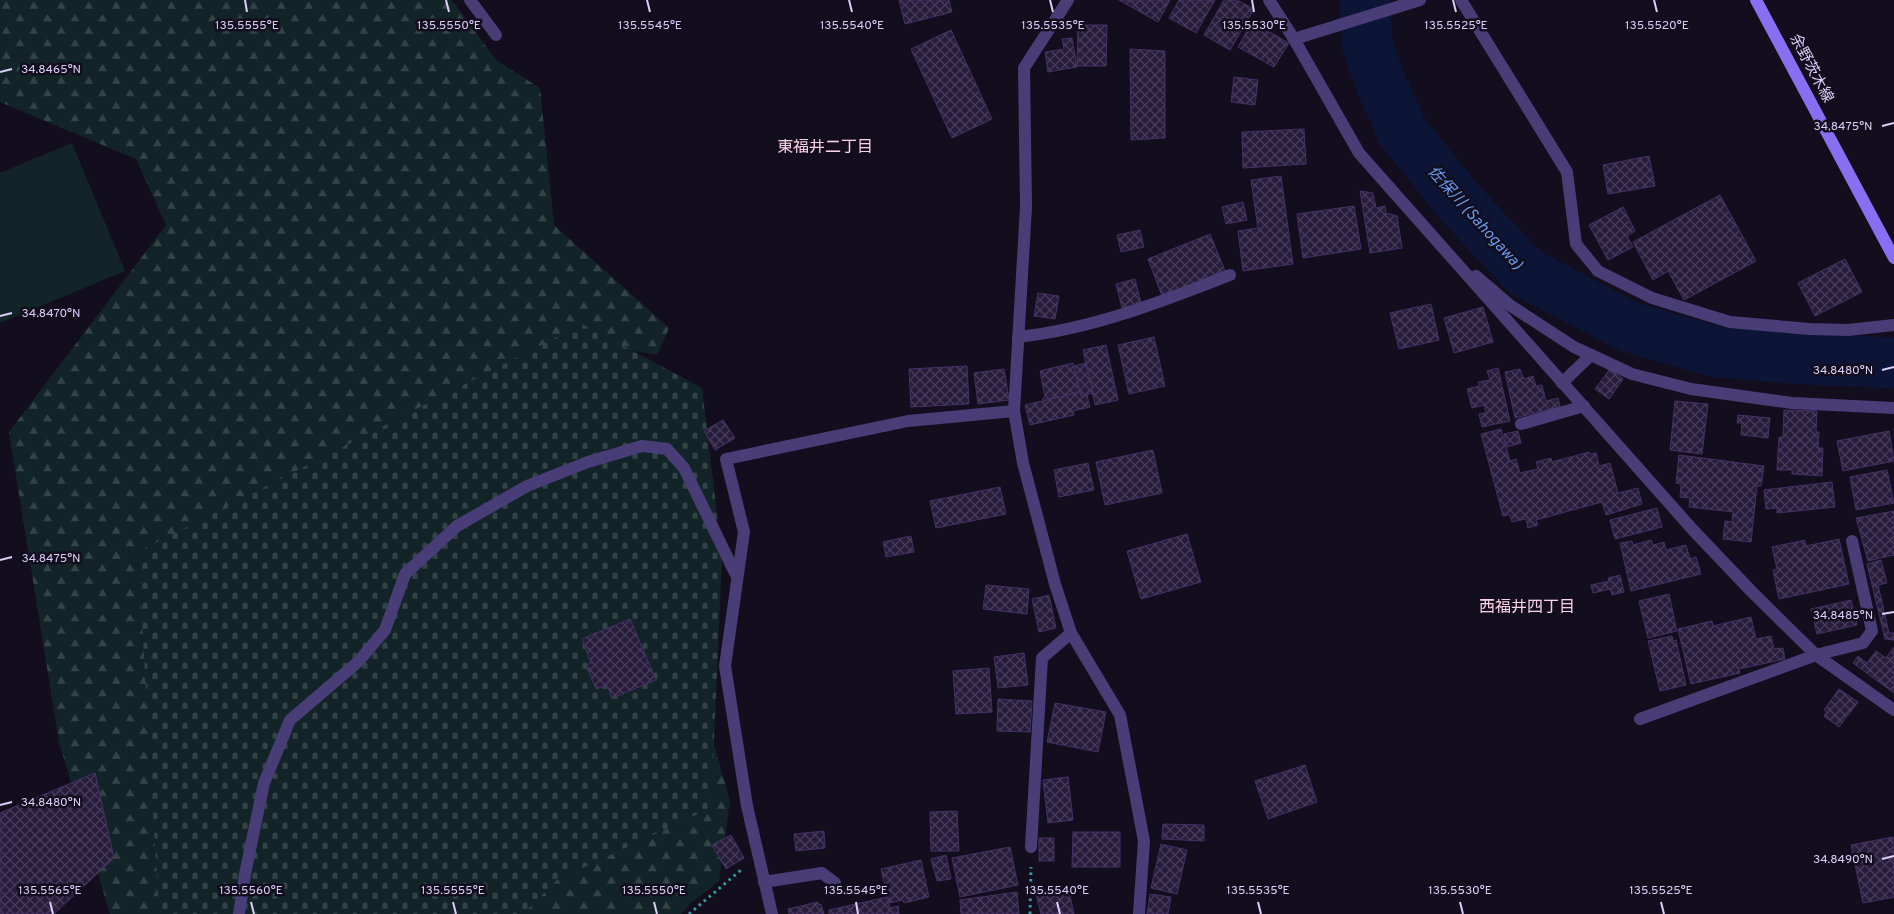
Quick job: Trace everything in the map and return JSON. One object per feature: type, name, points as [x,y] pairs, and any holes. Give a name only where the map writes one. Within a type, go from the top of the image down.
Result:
[{"type":"main road","name":"余野茨木線","points":[[1756,0],[1894,258]]},
{"type":"street","points":[[470,0],[496,35]]},
{"type":"street","points":[[1068,0],[1024,68],[1026,207],[1014,410],[1023,463],[1055,584],[1071,633],[1120,715],[1144,840],[1139,914]]},
{"type":"street","points":[[1269,0],[1294,39],[1359,153],[1692,530],[1816,655],[1894,710]]},
{"type":"street","points":[[1461,0],[1567,172],[1576,244],[1598,271],[1652,298],[1730,322],[1810,329],[1848,330],[1894,325]]},
{"type":"street","points":[[1294,39],[1417,1]]},
{"type":"street","points":[[1437,241],[1511,306],[1574,347],[1632,374],[1691,389],[1792,403],[1894,408]]},
{"type":"street","points":[[1018,337],[1080,327],[1136,311],[1230,275]]},
{"type":"street","points":[[1562,383],[1591,355]]},
{"type":"street","points":[[1521,424],[1584,406]]},
{"type":"street","points":[[772,914],[747,806],[725,666],[744,532],[726,459],[908,421],[1014,410]]},
{"type":"street","points":[[239,914],[244,874],[264,783],[290,720],[358,662],[385,630],[405,574],[457,526],[527,486],[588,462],[642,446],[667,449],[684,468],[737,577]]},
{"type":"street","points":[[1640,719],[1816,655],[1863,643],[1872,631],[1852,541]]},
{"type":"street","points":[[1031,847],[1042,658],[1071,633]]},
{"type":"street","points":[[764,882],[822,873],[835,883]]},
{"type":"path","points":[[1030,914],[1031,847]]},
{"type":"path","points":[[688,914],[738,872],[759,859]]},
{"type":"green space","points":[[0,0],[452,0],[496,60],[540,88],[554,225],[669,328],[657,355],[577,341],[197,914],[110,914],[59,742],[9,432],[166,225],[136,159],[0,102]]},
{"type":"green space","points":[[72,143],[125,271],[0,323],[0,173]]},
{"type":"green space","points":[[582,324],[702,388],[722,557],[711,808],[557,880],[523,914],[159,914],[138,552]]},
{"type":"green space","points":[[705,713],[730,800],[719,881],[692,902],[681,914],[519,914]]},
{"type":"building","points":[[899,0],[949,0],[952,12],[905,24]]},
{"type":"building","points":[[1119,0],[1170,0],[1158,22]]},
{"type":"building","points":[[1179,0],[1215,0],[1196,33],[1169,18]]},
{"type":"building","points":[[1224,0],[1237,0],[1254,9],[1230,50],[1204,35]]},
{"type":"building","points":[[1252,22],[1289,43],[1274,67],[1238,47]]},
{"type":"building","points":[[1078,25],[1107,25],[1106,66],[1077,66]]},
{"type":"building","points":[[951,30],[992,119],[952,138],[911,49]]},
{"type":"building","points":[[1072,38],[1077,67],[1048,72],[1045,52],[1064,49],[1062,39]]},
{"type":"building","points":[[1130,49],[1165,51],[1165,138],[1131,140]]},
{"type":"building","points":[[1234,77],[1258,80],[1255,105],[1231,102]]},
{"type":"building","points":[[1304,129],[1306,164],[1243,168],[1242,132]]},
{"type":"building","points":[[1649,156],[1655,186],[1608,194],[1603,165]]},
{"type":"building","points":[[1281,176],[1293,264],[1243,271],[1238,231],[1258,228],[1251,180]]},
{"type":"building","points":[[1360,191],[1373,193],[1376,208],[1385,206],[1386,213],[1397,216],[1402,248],[1370,253]]},
{"type":"building","points":[[1720,195],[1756,261],[1684,300],[1668,271],[1653,280],[1633,242]]},
{"type":"building","points":[[1243,202],[1247,220],[1226,224],[1222,207]]},
{"type":"building","points":[[1354,206],[1361,249],[1303,258],[1297,214]]},
{"type":"building","points":[[1623,207],[1635,231],[1627,236],[1633,247],[1608,260],[1589,225]]},
{"type":"building","points":[[1140,230],[1144,247],[1121,252],[1117,235]]},
{"type":"building","points":[[1210,234],[1225,271],[1162,296],[1148,259]]},
{"type":"building","points":[[1845,259],[1862,292],[1815,316],[1798,283]]},
{"type":"building","points":[[1135,279],[1141,303],[1122,308],[1116,284]]},
{"type":"building","points":[[1038,293],[1059,296],[1055,319],[1034,316]]},
{"type":"building","points":[[1431,304],[1439,340],[1399,349],[1390,313]]},
{"type":"building","points":[[1483,307],[1493,342],[1454,353],[1444,318]]},
{"type":"building","points":[[1154,337],[1165,386],[1129,394],[1118,345]]},
{"type":"building","points":[[1106,345],[1118,400],[1095,405],[1083,350]]},
{"type":"building","points":[[1073,363],[1080,392],[1043,401],[1045,397],[1040,371]]},
{"type":"building","points":[[1086,363],[1093,393],[1081,396],[1074,366]]},
{"type":"building","points":[[967,366],[969,404],[911,407],[909,369]]},
{"type":"building","points":[[1498,368],[1510,421],[1482,427],[1479,414],[1486,413],[1484,405],[1472,408],[1467,389],[1479,386],[1478,382],[1490,380],[1487,371]]},
{"type":"building","points":[[1004,369],[1009,400],[978,404],[974,373]]},
{"type":"building","points":[[1520,369],[1524,379],[1533,376],[1536,386],[1542,385],[1546,401],[1558,398],[1560,407],[1515,418],[1505,372]]},
{"type":"building","points":[[1610,369],[1623,379],[1609,399],[1595,389]]},
{"type":"building","points":[[1080,392],[1081,396],[1087,395],[1090,407],[1073,411],[1074,415],[1030,425],[1025,405]]},
{"type":"building","points":[[1675,401],[1708,404],[1702,454],[1670,450]]},
{"type":"building","points":[[1784,410],[1817,411],[1816,432],[1819,432],[1818,448],[1823,448],[1822,476],[1792,474],[1792,470],[1777,470],[1779,437],[1783,437]]},
{"type":"building","points":[[1738,415],[1770,418],[1768,438],[1741,435],[1742,423],[1737,423]]},
{"type":"building","points":[[723,420],[735,438],[715,450],[704,431]]},
{"type":"building","points":[[1501,429],[1510,461],[1516,459],[1520,473],[1538,469],[1536,462],[1551,458],[1552,462],[1589,452],[1590,454],[1596,453],[1599,466],[1610,463],[1618,493],[1638,488],[1642,504],[1606,515],[1602,502],[1536,520],[1538,525],[1528,528],[1526,519],[1512,522],[1510,515],[1503,516],[1481,434]]},
{"type":"building","points":[[1518,431],[1521,443],[1507,447],[1504,434]]},
{"type":"building","points":[[1889,431],[1894,461],[1843,471],[1837,441]]},
{"type":"building","points":[[1153,450],[1162,493],[1105,505],[1096,462]]},
{"type":"building","points":[[1679,455],[1764,466],[1761,486],[1757,486],[1751,542],[1723,539],[1725,521],[1732,522],[1733,512],[1689,507],[1690,498],[1680,497],[1681,484],[1676,483]]},
{"type":"building","points":[[1088,463],[1094,490],[1059,497],[1054,470]]},
{"type":"building","points":[[1887,470],[1894,503],[1856,510],[1850,477]]},
{"type":"building","points":[[1832,482],[1835,507],[1777,513],[1777,508],[1766,509],[1764,490]]},
{"type":"building","points":[[1000,487],[1006,514],[936,528],[930,501]]},
{"type":"building","points":[[1657,508],[1662,527],[1615,539],[1610,520]]},
{"type":"building","points":[[1894,511],[1894,555],[1868,561],[1856,518]]},
{"type":"building","points":[[1187,534],[1201,582],[1141,599],[1127,551]]},
{"type":"building","points":[[911,536],[914,552],[886,557],[883,542]]},
{"type":"building","points":[[1839,539],[1849,584],[1779,599],[1773,570],[1777,569],[1772,547],[1805,540],[1806,546]]},
{"type":"building","points":[[1651,540],[1653,545],[1664,542],[1666,550],[1686,545],[1690,559],[1696,557],[1701,574],[1631,591],[1620,543],[1632,541],[1633,545]]},
{"type":"building","points":[[1881,560],[1887,583],[1878,585],[1889,633],[1894,633],[1894,640],[1885,639],[1867,564]]},
{"type":"building","points":[[1620,575],[1624,592],[1612,595],[1610,589],[1593,593],[1591,585],[1609,581],[1608,578]]},
{"type":"building","points":[[986,585],[1029,589],[1027,614],[983,609]]},
{"type":"building","points":[[1669,594],[1677,631],[1648,638],[1639,601]]},
{"type":"building","points":[[1049,595],[1056,628],[1039,632],[1032,599]]},
{"type":"building","points":[[1851,600],[1857,625],[1817,634],[1811,609]]},
{"type":"building","points":[[1751,617],[1756,639],[1771,636],[1774,649],[1783,648],[1785,659],[1739,669],[1740,673],[1691,684],[1678,629],[1712,621],[1713,626]]},
{"type":"building","points":[[630,619],[656,680],[612,698],[607,685],[596,689],[586,665],[591,663],[582,639]]},
{"type":"building","points":[[1672,636],[1673,641],[1676,640],[1686,685],[1660,691],[1648,641]]},
{"type":"building","points":[[1894,647],[1894,693],[1853,663],[1858,656],[1867,663],[1876,651],[1886,658]]},
{"type":"building","points":[[1024,653],[1028,685],[998,688],[994,657]]},
{"type":"building","points":[[989,668],[992,712],[956,714],[953,671]]},
{"type":"building","points":[[1839,689],[1858,702],[1839,727],[1824,716],[1827,712],[1824,710]]},
{"type":"building","points":[[998,699],[1032,701],[1030,732],[997,731]]},
{"type":"building","points":[[1055,703],[1106,712],[1098,752],[1047,742]]},
{"type":"building","points":[[1305,765],[1317,802],[1268,819],[1255,781]]},
{"type":"building","points":[[95,773],[114,858],[54,914],[0,914],[0,813]]},
{"type":"building","points":[[1068,777],[1073,820],[1048,823],[1043,780]]},
{"type":"building","points":[[957,811],[959,851],[931,851],[930,812]]},
{"type":"building","points":[[1163,824],[1204,825],[1204,841],[1162,839]]},
{"type":"building","points":[[824,831],[825,848],[796,851],[794,834]]},
{"type":"building","points":[[1073,832],[1120,832],[1120,867],[1072,867]]},
{"type":"building","points":[[731,835],[744,858],[726,869],[712,845]]},
{"type":"building","points":[[1893,837],[1894,897],[1863,903],[1851,845]]},
{"type":"building","points":[[1039,838],[1054,838],[1054,861],[1039,861]]},
{"type":"building","points":[[1161,844],[1187,850],[1177,894],[1151,888]]},
{"type":"building","points":[[1010,847],[1018,885],[960,897],[952,858]]},
{"type":"building","points":[[946,855],[951,879],[937,881],[931,859]]},
{"type":"building","points":[[921,860],[929,897],[904,903],[903,900],[889,903],[881,869]]},
{"type":"building","points":[[1068,887],[1074,914],[1041,914],[1036,894]]},
{"type":"building","points":[[1017,892],[1019,914],[961,914],[960,900]]},
{"type":"building","points":[[1150,894],[1171,897],[1168,914],[1147,914]]},
{"type":"building","points":[[887,897],[890,908],[898,906],[899,914],[829,914],[829,910]]},
{"type":"building","points":[[818,902],[818,905],[821,904],[824,914],[789,914],[788,909]]},
{"type":"waterway","name":"佐保川 (Sahogawa)","points":[[1365,0],[1367,43],[1379,79],[1402,131],[1461,204],[1525,272],[1629,327],[1717,352],[1894,363]]},
{"type":"district","name":"東福井二丁目","points":[[825,146]]},
{"type":"district","name":"西福井四丁目","points":[[1527,606]]}]
